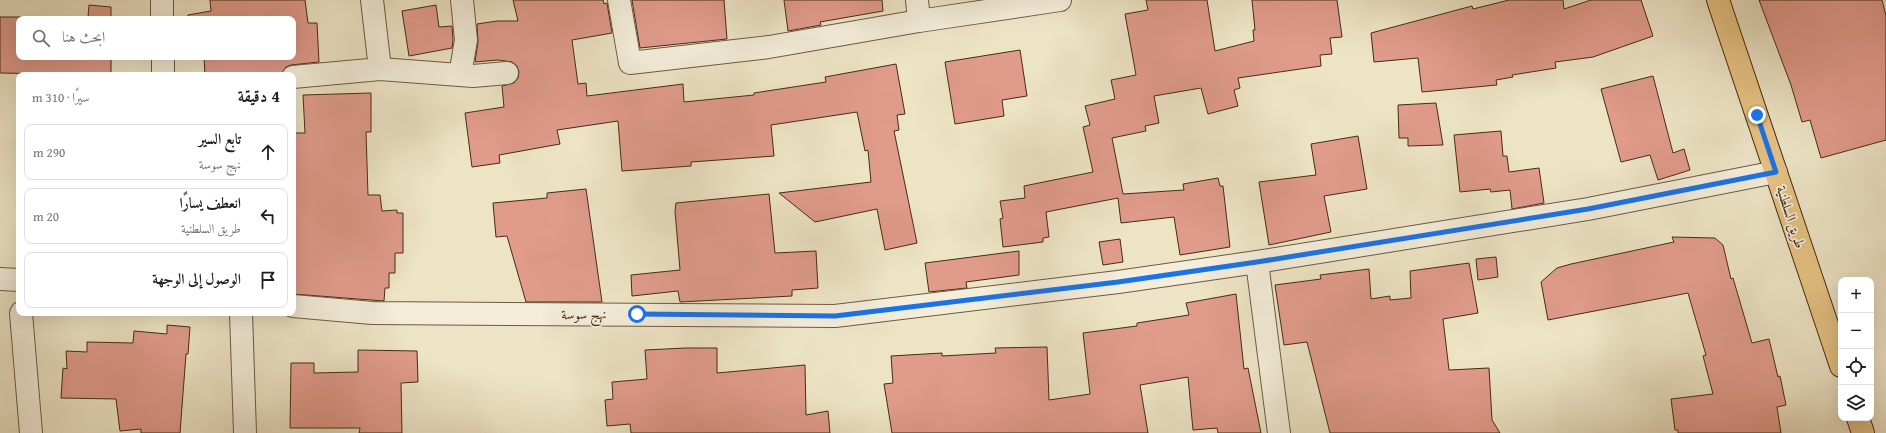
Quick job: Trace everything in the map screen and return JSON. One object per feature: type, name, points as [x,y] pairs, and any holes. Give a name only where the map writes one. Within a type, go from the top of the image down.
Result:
[{"type":"main road","name":"طريق السلطنية","points":[[1718,0],[1838,357]]},
{"type":"main road","points":[[1859,421],[1863,433]]},
{"type":"street","points":[[162,0],[162,16]]},
{"type":"street","points":[[372,0],[380,69]]},
{"type":"street","points":[[460,76],[466,40],[462,0]]},
{"type":"street","points":[[619,0],[630,63],[769,47],[918,10],[1060,0]]},
{"type":"street","points":[[163,60],[163,72]]},
{"type":"street","points":[[296,77],[380,69],[460,76],[507,72]]},
{"type":"street","name":"نهج سوسة","points":[[296,306],[372,313],[835,316],[1110,283],[1257,262],[1588,209],[1776,172]]},
{"type":"street","points":[[1257,262],[1279,433]]},
{"type":"street","points":[[21,316],[30,433]]},
{"type":"street","points":[[241,316],[245,433]]},
{"type":"building","points":[[210,0],[305,0],[308,23],[317,23],[319,62],[291,65],[286,67],[283,72],[205,72],[204,60],[296,60],[296,16],[188,16],[211,11]]},
{"type":"building","points":[[513,0],[603,0],[604,4],[607,3],[612,33],[572,40],[578,84],[586,83],[587,96],[683,84],[684,102],[754,95],[754,93],[826,82],[825,77],[896,64],[905,114],[897,115],[899,130],[894,131],[917,243],[885,250],[877,209],[815,222],[779,193],[871,182],[868,150],[865,151],[857,112],[771,125],[774,156],[691,162],[691,166],[622,171],[618,121],[557,130],[560,144],[499,155],[500,163],[472,167],[465,113],[504,107],[502,86],[514,83],[518,78],[519,72],[517,66],[512,62],[498,60],[475,62],[478,42],[477,24],[497,21],[518,21]]},
{"type":"building","points":[[632,0],[724,0],[727,39],[640,48]]},
{"type":"building","points":[[784,0],[882,0],[883,11],[820,22],[821,25],[788,31]]},
{"type":"building","points":[[1146,0],[1207,0],[1215,51],[1254,41],[1253,30],[1255,30],[1252,0],[1337,0],[1342,37],[1330,38],[1332,54],[1320,55],[1321,66],[1238,78],[1240,88],[1234,90],[1238,106],[1208,114],[1201,88],[1154,96],[1159,123],[1145,126],[1146,131],[1112,138],[1123,194],[1184,190],[1183,184],[1218,178],[1220,186],[1223,186],[1230,247],[1180,255],[1174,217],[1121,223],[1118,198],[1046,212],[1049,237],[1043,238],[1043,242],[1003,247],[1000,219],[1003,218],[1000,201],[1025,198],[1024,186],[1093,172],[1083,127],[1090,125],[1085,106],[1115,99],[1111,80],[1136,75],[1125,14],[1148,10]]},
{"type":"building","points":[[1509,0],[1563,0],[1564,9],[1591,0],[1641,0],[1653,36],[1593,57],[1555,62],[1556,68],[1512,75],[1513,77],[1496,80],[1497,85],[1422,92],[1418,58],[1374,62],[1371,33],[1472,6],[1473,9]]},
{"type":"building","points":[[1759,0],[1882,0],[1886,16],[1886,140],[1821,158],[1810,120],[1802,122],[1791,85]]},
{"type":"building","points":[[89,5],[111,7],[111,16],[88,16]]},
{"type":"building","points":[[436,5],[439,27],[452,26],[452,48],[409,56],[402,11]]},
{"type":"building","points":[[0,17],[16,17],[16,60],[111,60],[111,72],[0,73]]},
{"type":"building","points":[[1020,50],[1027,96],[1002,100],[1004,116],[955,124],[945,62]]},
{"type":"building","points":[[1653,76],[1673,153],[1684,149],[1690,170],[1658,180],[1650,155],[1621,162],[1601,89]]},
{"type":"building","points":[[371,93],[371,132],[366,132],[368,195],[380,195],[382,211],[397,210],[397,213],[403,213],[403,253],[395,253],[395,273],[389,273],[389,288],[385,288],[384,301],[296,294],[296,133],[305,133],[303,95]]},
{"type":"building","points":[[1436,103],[1443,145],[1408,146],[1408,138],[1399,138],[1398,105]]},
{"type":"building","points":[[1501,131],[1503,156],[1507,156],[1509,172],[1539,168],[1544,203],[1512,209],[1510,190],[1491,192],[1490,189],[1460,192],[1454,135]]},
{"type":"building","points":[[1358,136],[1367,189],[1324,196],[1331,232],[1269,245],[1259,182],[1316,175],[1311,144]]},
{"type":"building","points":[[586,189],[602,302],[526,302],[507,236],[496,237],[493,203],[547,198],[547,193]]},
{"type":"building","points":[[769,194],[775,253],[816,251],[818,288],[792,290],[792,296],[680,302],[678,291],[632,296],[631,275],[680,270],[675,211],[676,203]]},
{"type":"building","points":[[1672,237],[1715,238],[1723,245],[1731,279],[1733,278],[1752,343],[1769,339],[1778,377],[1780,376],[1786,405],[1777,407],[1781,433],[1678,433],[1678,430],[1675,430],[1671,399],[1713,394],[1703,356],[1706,355],[1688,293],[1548,320],[1541,282],[1557,268],[1674,242]]},
{"type":"building","points":[[1120,239],[1123,262],[1103,265],[1099,242]]},
{"type":"building","points":[[1019,251],[1019,275],[966,282],[967,288],[929,292],[925,263]]},
{"type":"building","points":[[1496,257],[1498,277],[1478,280],[1476,259]]},
{"type":"building","points":[[1469,263],[1478,313],[1443,319],[1449,370],[1489,368],[1492,420],[1500,433],[1330,433],[1307,342],[1284,345],[1275,285],[1321,279],[1320,275],[1369,269],[1371,299],[1390,296],[1390,300],[1411,298],[1410,271]]},
{"type":"building","points":[[1236,294],[1244,369],[1248,368],[1261,433],[1218,433],[1217,428],[1193,430],[1188,377],[1140,385],[1148,433],[892,433],[884,384],[893,383],[891,356],[942,353],[942,356],[996,353],[995,348],[1047,347],[1049,400],[1090,394],[1083,333],[1137,326],[1137,323],[1189,315],[1186,303]]},
{"type":"building","points":[[167,325],[190,327],[188,354],[186,354],[180,433],[141,433],[141,429],[120,431],[116,399],[61,398],[63,368],[67,369],[66,351],[87,352],[87,342],[133,343],[134,331],[167,334]]},
{"type":"building","points":[[717,348],[717,373],[805,365],[806,415],[828,411],[830,433],[631,433],[630,424],[607,426],[605,400],[613,399],[612,382],[647,379],[645,350]]},
{"type":"building","points":[[358,350],[417,351],[418,382],[401,383],[402,433],[359,433],[360,428],[290,428],[291,363],[314,363],[314,373],[358,372]]},
{"type":"route","points":[[637,314],[835,316],[1118,282],[1257,262],[1588,209],[1776,172],[1757,115]]}]
